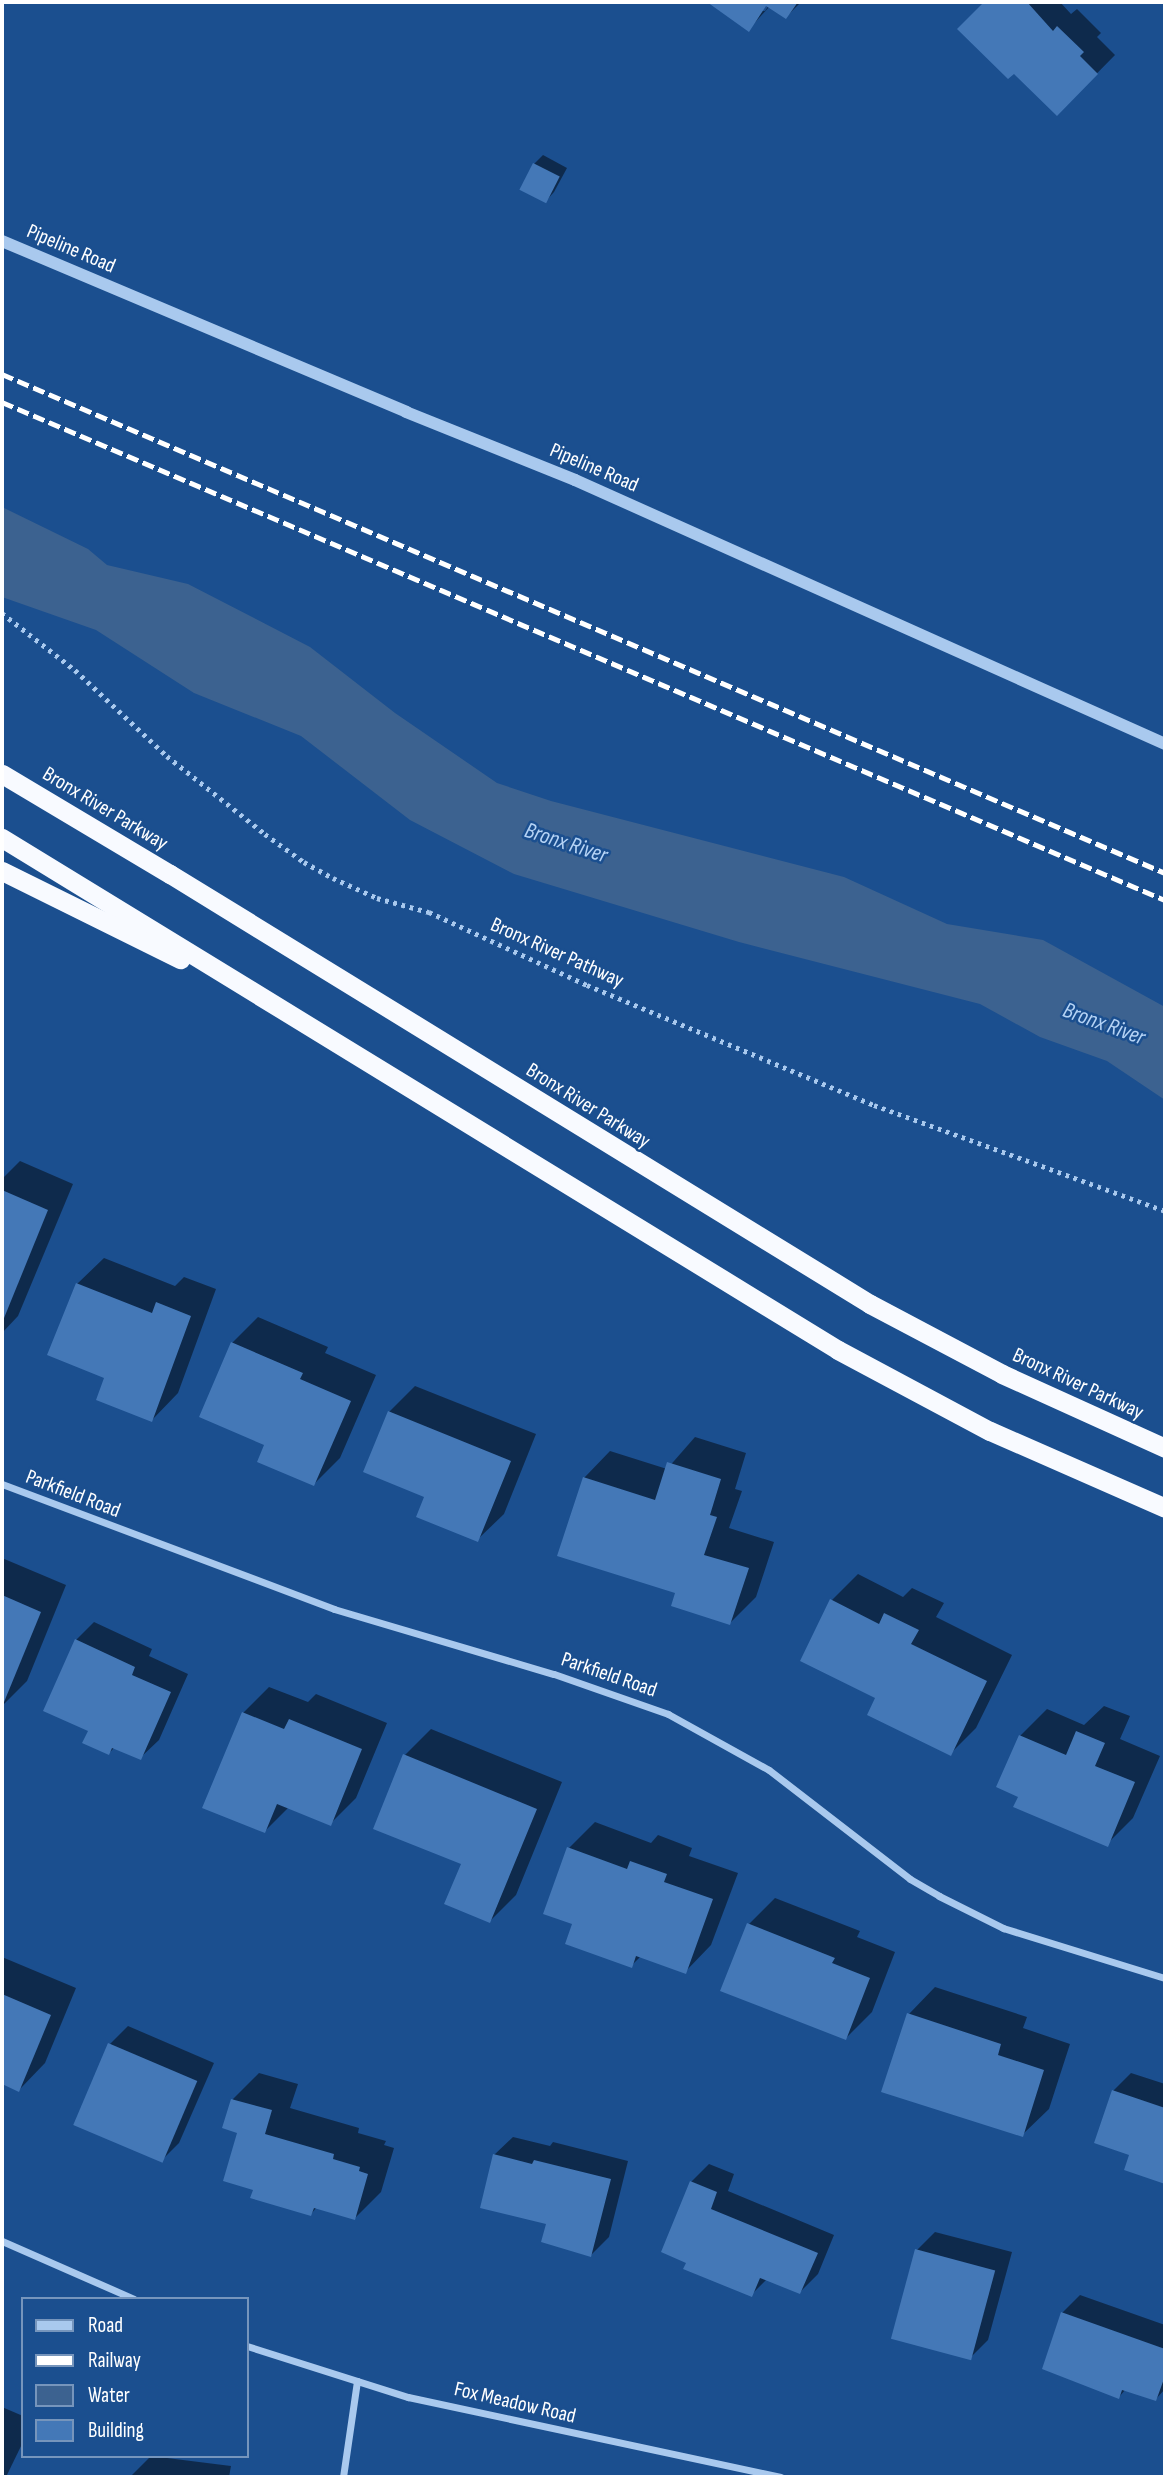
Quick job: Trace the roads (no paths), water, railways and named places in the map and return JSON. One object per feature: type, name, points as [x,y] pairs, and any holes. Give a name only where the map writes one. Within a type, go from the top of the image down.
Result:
[{"type":"highway","name":"Bronx River Parkway","points":[[2,774],[170,874],[870,1304],[1002,1374],[1165,1448]]},
{"type":"highway","points":[[2,838],[838,1350],[990,1431],[1165,1508]]},
{"type":"highway","points":[[2,871],[285,1011]]},
{"type":"street","name":"Pipeline Road","points":[[2,241],[405,412],[575,480],[1165,744]]},
{"type":"street","name":"Parkfield Road","points":[[2,1485],[334,1609],[554,1674],[668,1714],[769,1770],[910,1878],[939,1896],[1003,1928],[1165,1978]]},
{"type":"street","points":[[2,2241],[129,2297]]},
{"type":"street","name":"Fox Meadow Road","points":[[248,2346],[408,2397],[780,2477]]},
{"type":"street","points":[[343,2477],[357,2381]]},
{"type":"water","name":"Bronx River","points":[[2,507],[88,549],[107,565],[188,584],[310,647],[395,713],[497,783],[551,801],[844,877],[947,924],[1043,940],[1165,1007],[1165,1100],[1107,1061],[1040,1037],[980,1004],[739,942],[514,874],[410,820],[301,736],[194,693],[96,630],[2,597]]},
{"type":"railway","points":[[2,374],[1165,873]]},
{"type":"railway","points":[[2,402],[1165,900]]}]
